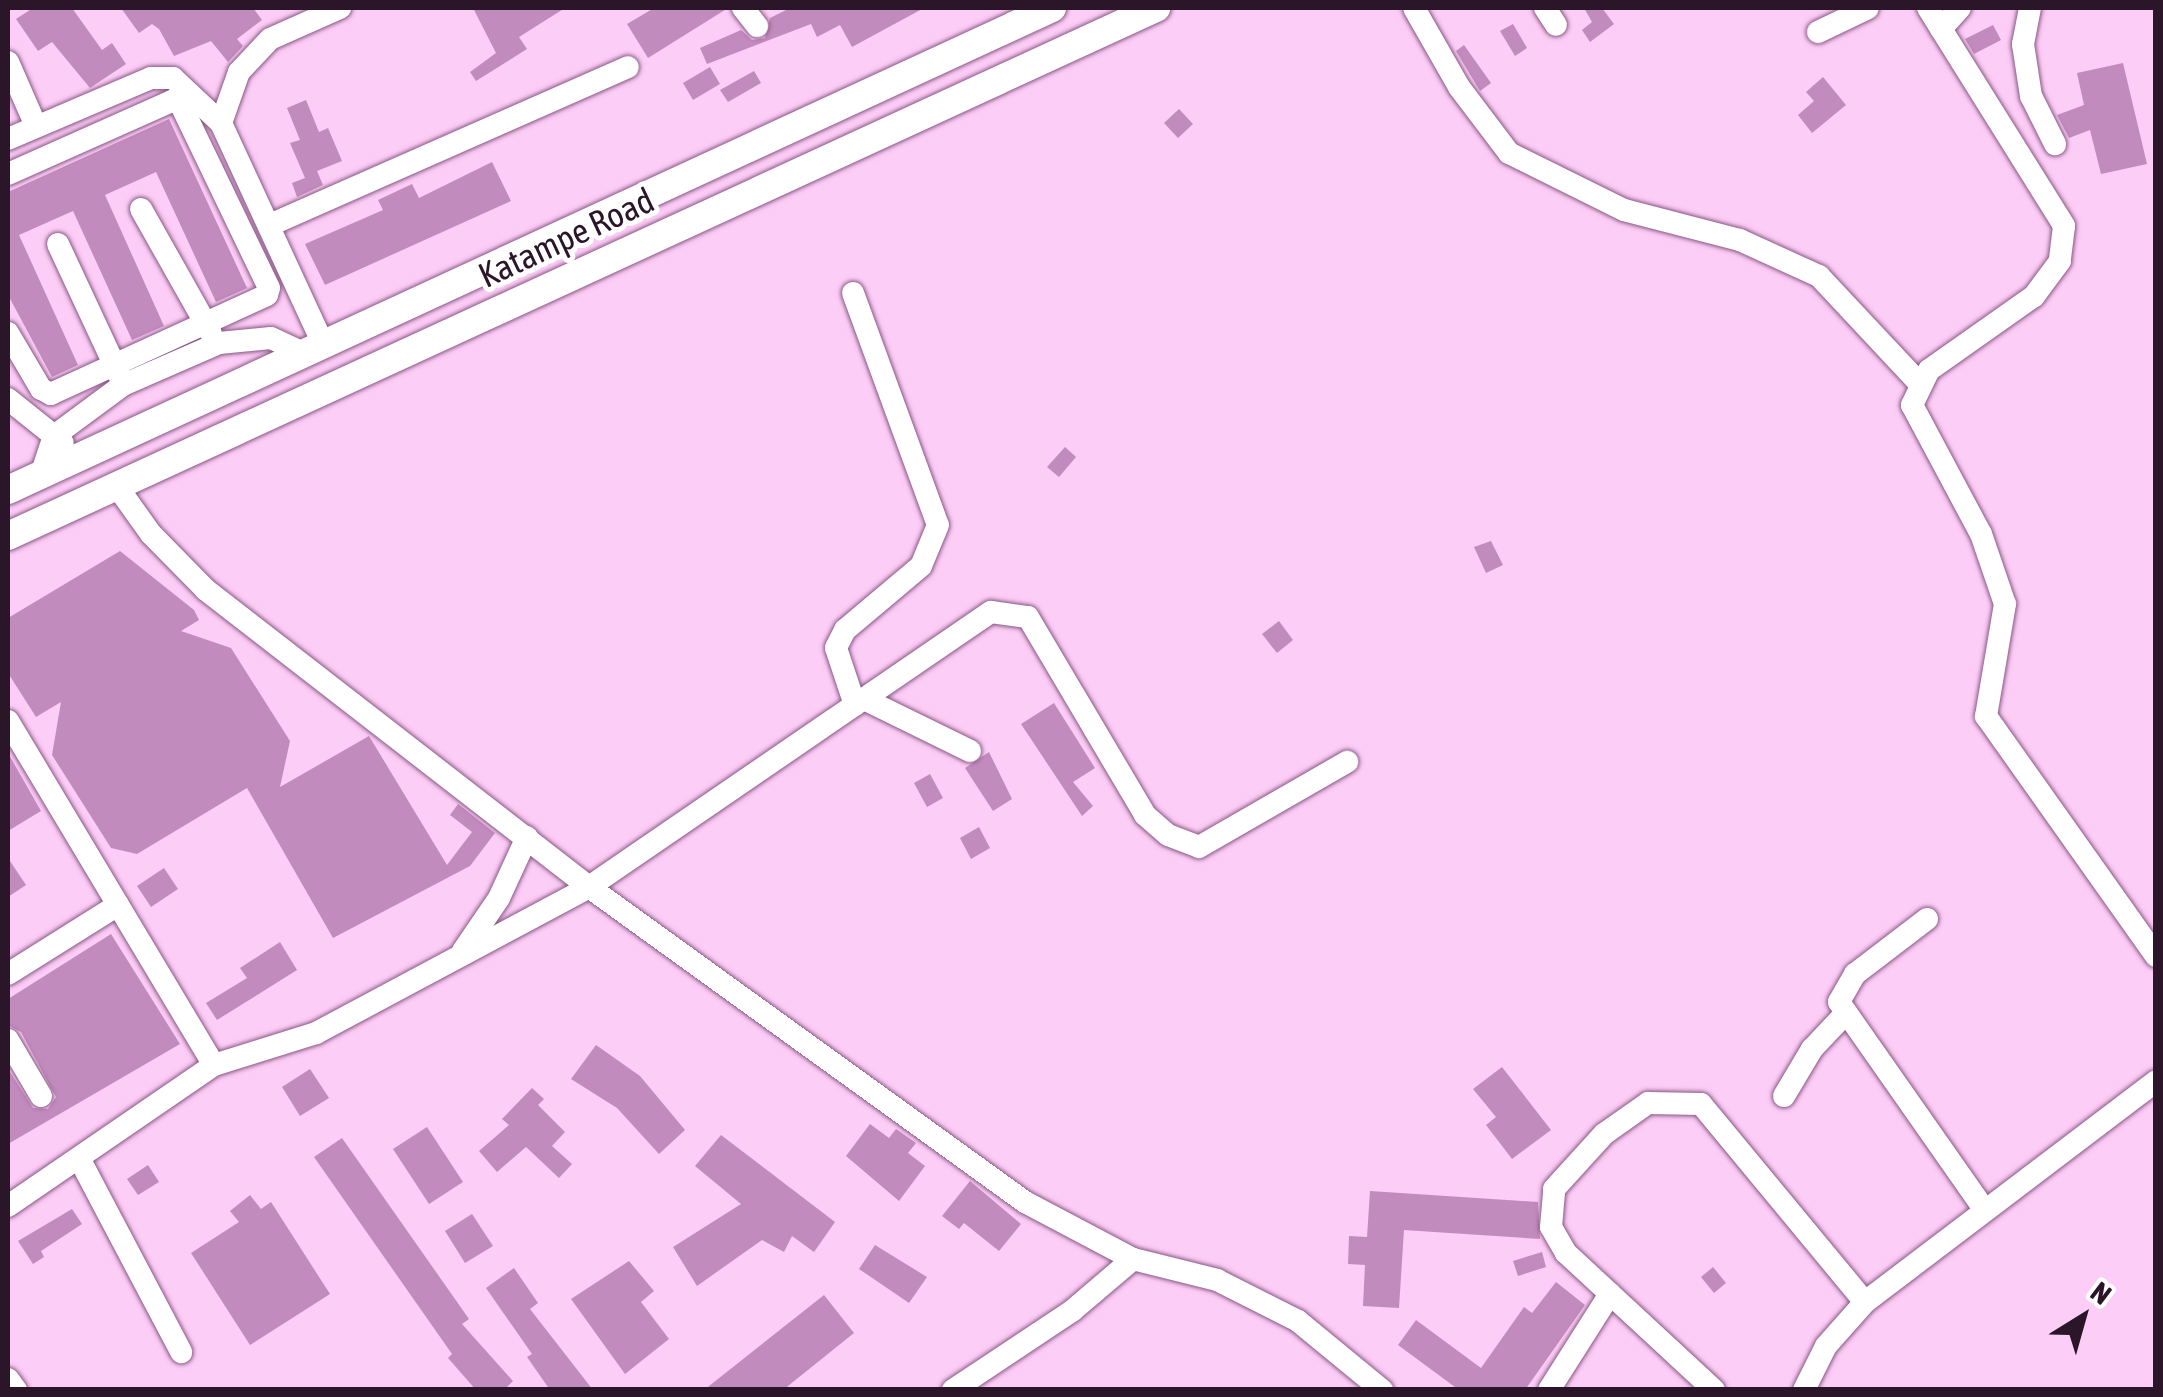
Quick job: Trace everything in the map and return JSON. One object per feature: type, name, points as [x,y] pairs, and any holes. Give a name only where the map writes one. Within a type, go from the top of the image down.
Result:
[{"type":"main road","name":"Katampe Road","points":[[8,490],[1052,8]]},
{"type":"main road","name":"Katampe Road","points":[[8,536],[1156,8]]},
{"type":"street","points":[[221,123],[239,72],[270,40],[340,8]]},
{"type":"street","points":[[1414,8],[1458,87],[1509,153],[1624,210],[1740,240],[1820,276],[1918,383]]},
{"type":"street","points":[[1818,32],[1868,8]]},
{"type":"street","points":[[1928,8],[2064,226],[2060,261],[2034,296],[1918,383],[1912,405],[1981,534],[2004,604],[1986,716],[2156,956]]},
{"type":"street","points":[[1941,29],[1960,8]]},
{"type":"street","points":[[2030,8],[2023,44],[2031,96],[2055,144]]},
{"type":"street","points":[[8,62],[36,126]]},
{"type":"street","points":[[270,225],[628,67]]},
{"type":"street","points":[[8,139],[162,78],[194,93],[221,123],[270,225],[315,350]]},
{"type":"street","points":[[8,174],[172,101],[180,103],[269,288],[267,295],[204,323],[119,374],[54,436],[41,475]]},
{"type":"street","points":[[141,209],[219,344]]},
{"type":"street","points":[[58,244],[119,374]]},
{"type":"street","points":[[854,293],[938,525],[921,566],[845,630],[836,648],[860,702],[970,751]]},
{"type":"street","points":[[8,333],[41,389],[51,394],[219,344],[271,338],[315,350]]},
{"type":"street","points":[[8,398],[80,458]]},
{"type":"street","points":[[116,485],[151,534],[206,590],[590,886],[1025,1202],[1133,1259],[1218,1280],[1298,1322],[1382,1390]]},
{"type":"street","points":[[8,1206],[81,1162],[177,1085],[214,1065],[316,1033],[590,886],[992,612],[1012,610],[1028,617],[1145,815],[1168,835],[1200,847],[1347,762]]},
{"type":"street","points":[[8,721],[214,1065]]},
{"type":"street","points":[[460,956],[499,898],[527,837]]},
{"type":"street","points":[[8,974],[118,905]]},
{"type":"street","points":[[1927,919],[1856,974],[1839,1002],[1984,1209]]},
{"type":"street","points":[[1784,1096],[1812,1049],[1846,1013]]},
{"type":"street","points":[[8,1040],[41,1096]]},
{"type":"street","points":[[1804,1390],[1826,1346],[1864,1302],[2156,1081]]},
{"type":"street","points":[[1714,1390],[1566,1253],[1551,1227],[1554,1189],[1604,1134],[1648,1104],[1673,1099],[1701,1104],[1864,1302]]},
{"type":"street","points":[[81,1162],[181,1352]]},
{"type":"street","points":[[953,1390],[1072,1311],[1133,1259]]},
{"type":"street","points":[[1549,1390],[1610,1294]]},
{"type":"street","points":[[8,1379],[16,1390]]},
{"type":"building","points":[[33,8],[72,8],[102,50],[112,43],[126,64],[90,88],[52,42],[38,51],[16,19]]},
{"type":"building","points":[[121,8],[253,8],[262,20],[237,39],[243,46],[228,62],[211,41],[174,56],[159,29],[152,24],[139,33]]},
{"type":"building","points":[[473,8],[565,8],[519,37],[527,49],[476,81],[470,72],[496,53]]},
{"type":"building","points":[[654,8],[728,8],[648,58],[627,24]]},
{"type":"building","points":[[790,8],[924,8],[852,47],[840,25],[817,37],[811,24],[707,64],[700,48],[741,30],[752,40],[765,38],[770,18]]},
{"type":"building","points":[[1584,8],[1602,8],[1614,24],[1590,42],[1582,30],[1592,22]]},
{"type":"building","points":[[1513,24],[1527,48],[1515,56],[1500,31]]},
{"type":"building","points":[[1993,25],[2001,40],[1974,54],[1965,39]]},
{"type":"building","points":[[1464,45],[1491,83],[1480,91],[1456,51]]},
{"type":"building","points":[[2123,63],[2147,164],[2101,174],[2090,130],[2069,138],[2057,115],[2084,105],[2077,73]]},
{"type":"building","points":[[710,67],[720,84],[693,100],[683,83]]},
{"type":"building","points":[[754,71],[761,83],[728,102],[720,90]]},
{"type":"building","points":[[1823,77],[1846,105],[1812,133],[1798,115],[1814,101],[1806,92]]},
{"type":"building","points":[[306,100],[319,132],[328,128],[342,161],[317,171],[323,185],[297,197],[292,183],[305,178],[290,143],[300,140],[287,108]]},
{"type":"building","points":[[1179,109],[1193,124],[1178,138],[1164,123]]},
{"type":"building","points":[[169,119],[247,288],[216,302],[156,172],[105,195],[164,326],[132,340],[73,211],[19,235],[78,365],[52,377],[8,295],[8,192]]},
{"type":"building","points":[[492,162],[511,201],[325,285],[305,244],[383,210],[378,200],[412,184],[419,198]]},
{"type":"building","points":[[1065,447],[1076,457],[1059,477],[1047,467]]},
{"type":"building","points":[[1491,541],[1503,565],[1486,573],[1474,547]]},
{"type":"building","points":[[120,551],[194,610],[199,620],[181,631],[231,648],[290,741],[280,787],[369,736],[447,865],[472,832],[450,815],[458,804],[495,833],[470,866],[333,938],[247,788],[137,854],[111,848],[52,755],[61,702],[36,717],[8,673],[8,618]]},
{"type":"building","points":[[1279,621],[1293,640],[1277,653],[1262,634]]},
{"type":"building","points":[[1054,703],[1095,768],[1073,782],[1093,806],[1082,816],[1021,724]]},
{"type":"building","points":[[989,752],[1012,799],[993,811],[965,768]]},
{"type":"building","points":[[8,753],[41,811],[8,831]]},
{"type":"building","points":[[930,774],[943,798],[927,807],[914,783]]},
{"type":"building","points":[[979,827],[990,848],[971,859],[960,838]]},
{"type":"building","points":[[8,858],[26,885],[8,897]]},
{"type":"building","points":[[164,868],[178,889],[151,907],[137,886]]},
{"type":"building","points":[[111,934],[180,1044],[8,1144],[8,1069],[33,1108],[48,1109],[56,1097],[21,1032],[8,1025],[8,999]]},
{"type":"building","points":[[280,942],[297,970],[217,1020],[206,1003],[247,978],[240,968]]},
{"type":"building","points":[[596,1045],[640,1076],[685,1130],[659,1154],[617,1108],[571,1079]]},
{"type":"building","points":[[1502,1067],[1551,1130],[1512,1159],[1486,1125],[1496,1117],[1473,1089]]},
{"type":"building","points":[[310,1069],[329,1098],[300,1116],[282,1087]]},
{"type":"building","points":[[532,1088],[544,1099],[538,1105],[565,1132],[552,1146],[572,1164],[559,1178],[526,1147],[497,1172],[479,1151],[509,1125],[502,1119]]},
{"type":"building","points":[[870,1124],[889,1138],[896,1129],[916,1143],[908,1153],[925,1166],[899,1201],[846,1156]]},
{"type":"building","points":[[427,1127],[463,1182],[429,1204],[393,1149]]},
{"type":"building","points":[[721,1135],[835,1222],[814,1252],[792,1236],[784,1252],[762,1240],[697,1286],[673,1247],[741,1204],[695,1166]]},
{"type":"building","points":[[342,1138],[469,1319],[462,1324],[513,1381],[504,1390],[476,1390],[448,1358],[452,1354],[314,1157]]},
{"type":"building","points":[[148,1165],[159,1182],[138,1195],[127,1179]]},
{"type":"building","points":[[970,1181],[1021,1224],[999,1251],[964,1223],[959,1229],[942,1216]]},
{"type":"building","points":[[1370,1191],[1538,1202],[1540,1239],[1404,1230],[1399,1308],[1363,1306],[1365,1265],[1348,1264],[1349,1236],[1367,1237]]},
{"type":"building","points":[[250,1195],[261,1209],[271,1202],[330,1294],[250,1345],[191,1253],[239,1222],[230,1211]]},
{"type":"building","points":[[72,1209],[82,1224],[41,1251],[44,1257],[33,1264],[18,1241]]},
{"type":"building","points":[[472,1214],[493,1246],[465,1263],[445,1231]]},
{"type":"building","points":[[875,1245],[927,1277],[909,1303],[859,1269]]},
{"type":"building","points":[[1542,1252],[1546,1267],[1518,1276],[1513,1261]]},
{"type":"building","points":[[629,1261],[654,1291],[641,1302],[669,1339],[625,1374],[571,1299]]},
{"type":"building","points":[[1713,1267],[1726,1283],[1714,1293],[1701,1277]]},
{"type":"building","points":[[514,1268],[538,1303],[530,1309],[593,1390],[550,1390],[527,1357],[532,1354],[486,1288]]},
{"type":"building","points":[[1556,1282],[1585,1305],[1525,1390],[1459,1390],[1398,1345],[1416,1320],[1481,1368],[1524,1307],[1532,1313]]},
{"type":"building","points":[[824,1295],[854,1333],[783,1390],[704,1390]]}]
